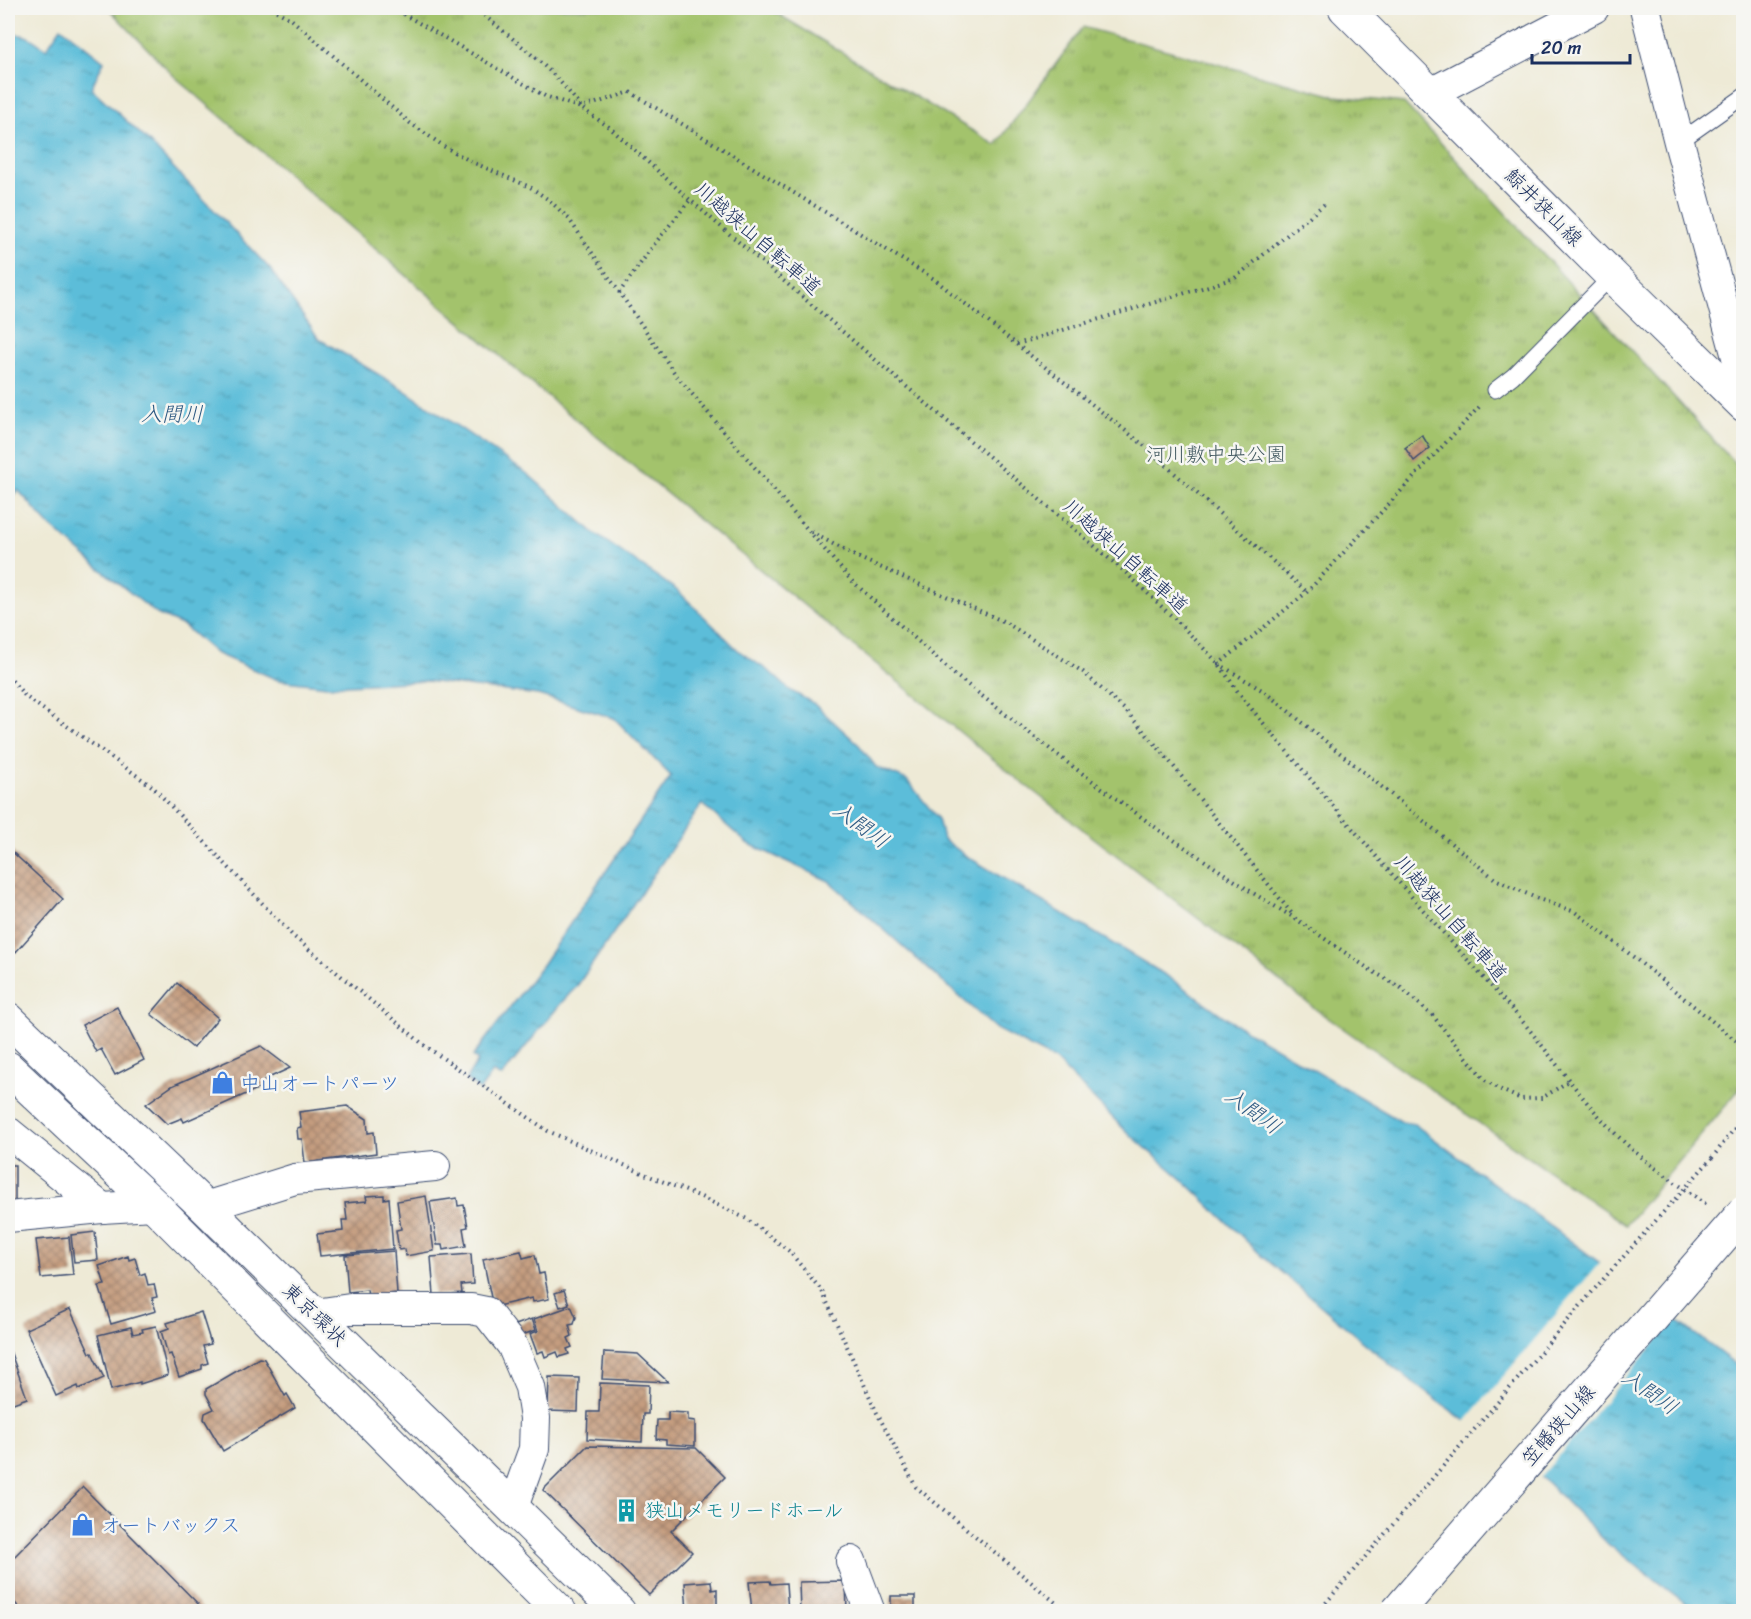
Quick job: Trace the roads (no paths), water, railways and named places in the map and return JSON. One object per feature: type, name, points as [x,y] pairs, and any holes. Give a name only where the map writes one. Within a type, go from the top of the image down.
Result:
[{"type":"main road","name":"鯨井狭山線","points":[[1345,8],[1741,403]]},
{"type":"main road","name":"東京環状","points":[[8,1019],[205,1207],[619,1611]]},
{"type":"main road","name":"東京環状","points":[[8,1068],[154,1205],[560,1611]]},
{"type":"main road","name":"笠幡狭山線","points":[[1397,1611],[1743,1212]]},
{"type":"street","points":[[1431,93],[1594,8]]},
{"type":"street","points":[[1645,8],[1679,142],[1735,312],[1741,403]]},
{"type":"street","points":[[8,1132],[102,1208]]},
{"type":"street","points":[[205,1207],[295,1179],[435,1166]]},
{"type":"street","points":[[8,1217],[154,1205]]},
{"type":"street","points":[[315,1314],[350,1309],[471,1309],[486,1312],[512,1345],[530,1387],[536,1418],[534,1449],[513,1507]]},
{"type":"street","points":[[851,1562],[870,1611]]},
{"type":"lane","points":[[1679,142],[1743,96]]},
{"type":"lane","points":[[1495,390],[1513,376],[1612,276]]},
{"type":"water","name":"入間川","points":[[61,27],[104,61],[91,88],[148,141],[270,269],[319,339],[401,388],[529,475],[594,533],[678,591],[739,651],[770,672],[791,691],[813,703],[859,745],[876,767],[907,780],[938,819],[943,839],[968,857],[1167,976],[1232,1022],[1402,1122],[1414,1124],[1743,1370],[1743,1611],[1696,1611],[1608,1544],[1548,1483],[1394,1368],[1260,1254],[1182,1179],[1127,1132],[1055,1060],[996,1029],[829,881],[747,843],[702,804],[577,986],[501,1077],[493,1072],[480,1090],[466,1079],[478,1061],[473,1056],[542,965],[671,776],[614,718],[538,695],[427,681],[327,686],[278,680],[215,653],[184,626],[157,614],[50,526],[18,490],[8,500],[8,34],[25,36],[46,49]]},
{"type":"place","name":"中山オートパーツ","points":[[222,1083]]},
{"type":"place","name":"狭山メモリードホール","points":[[627,1510]]},
{"type":"place","name":"オートバックス","points":[[83,1525]]},
{"type":"park label","name":"河川敷中央公園","points":[[1216,454]]}]
